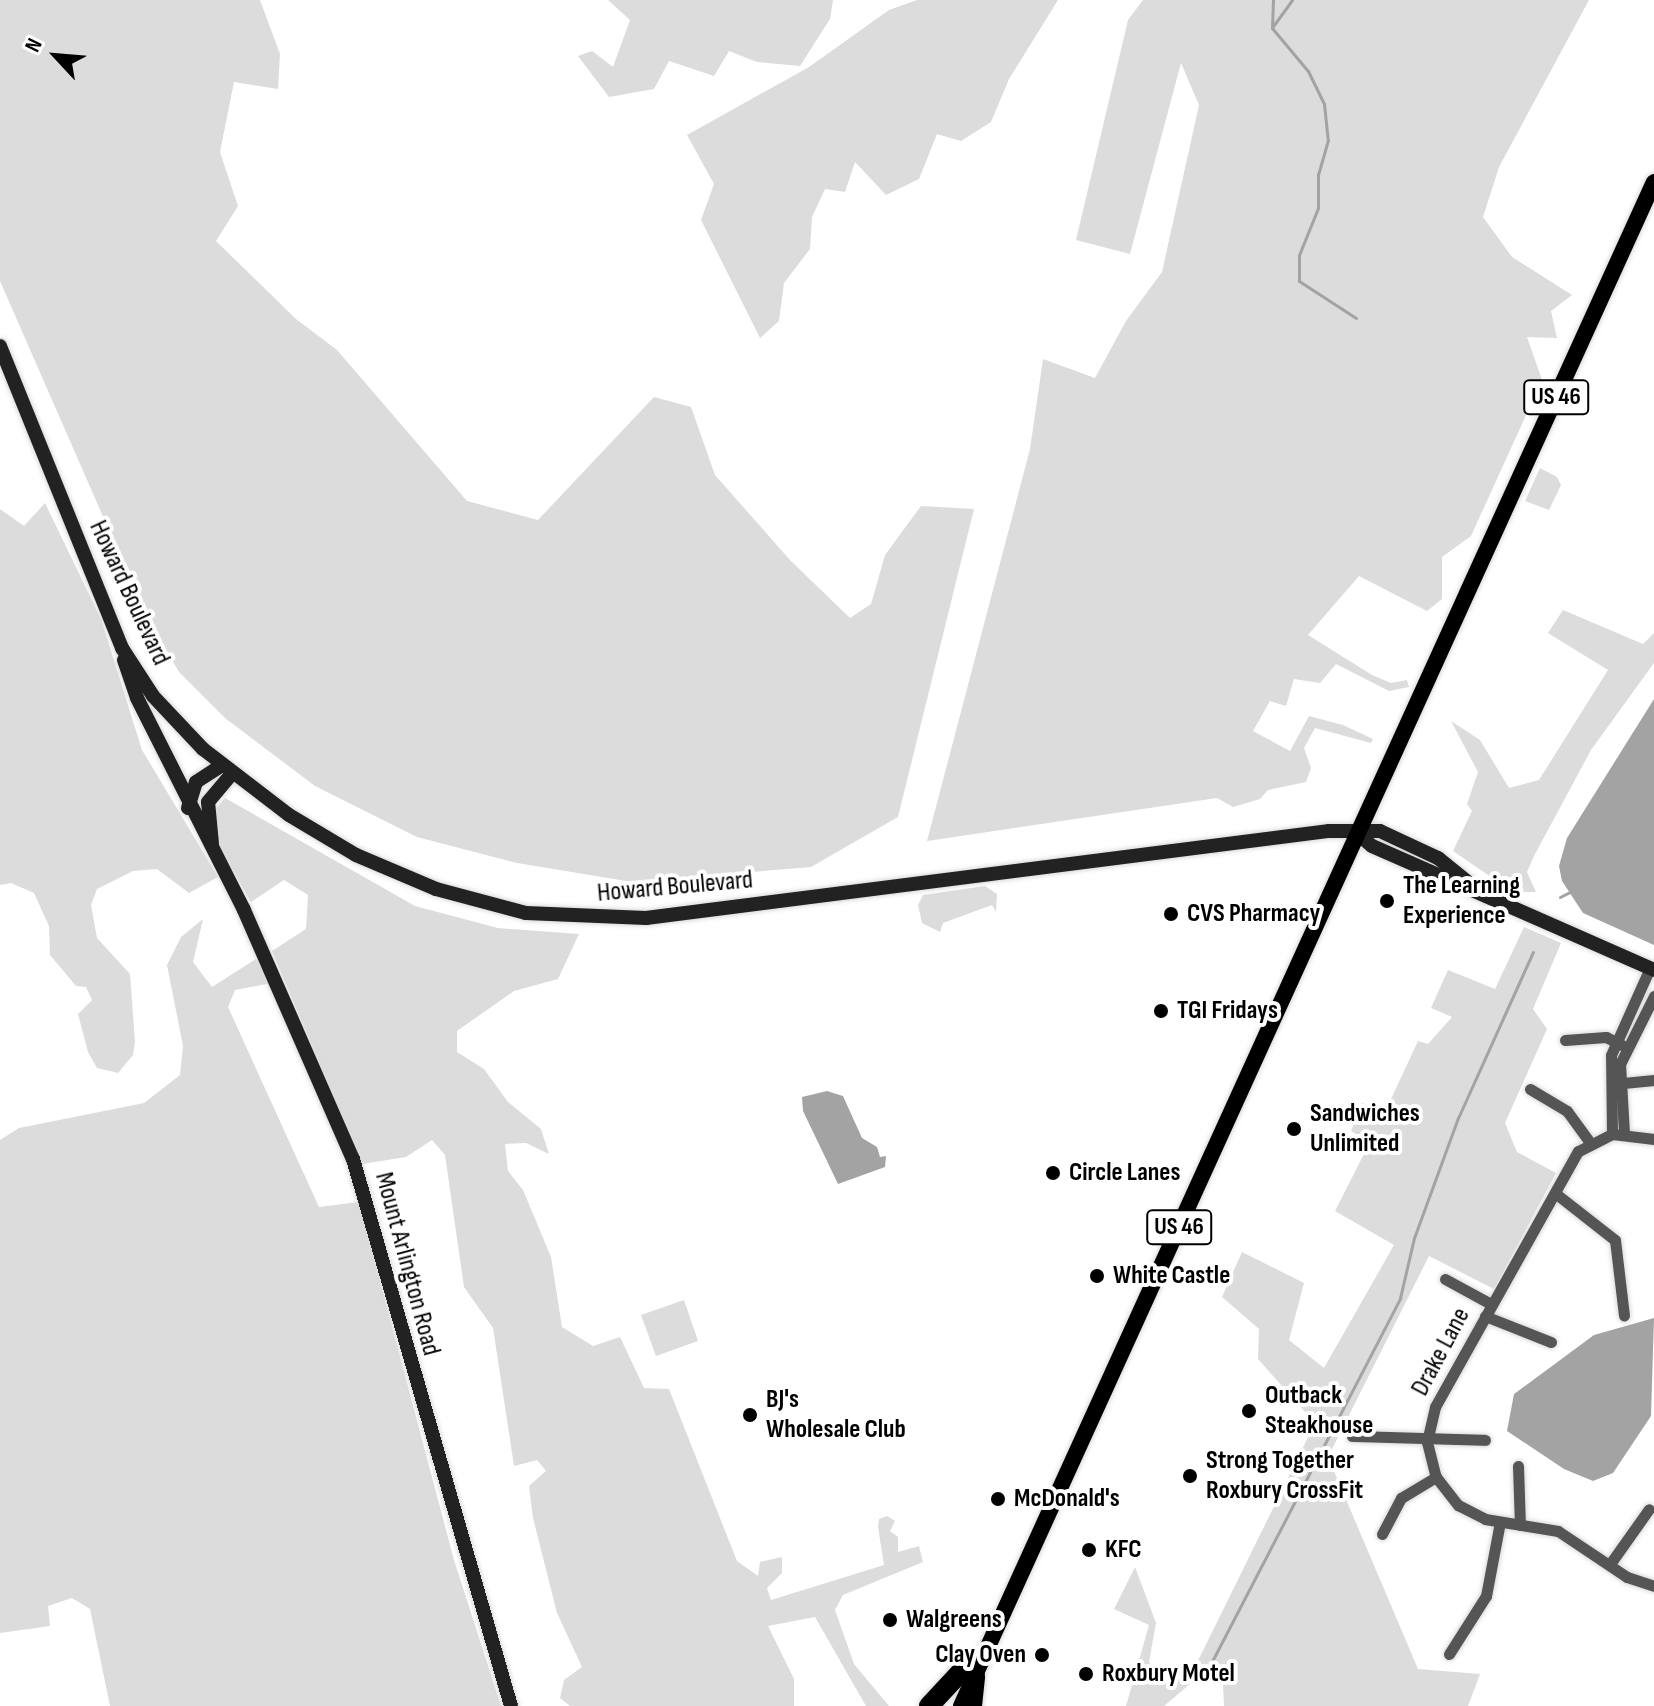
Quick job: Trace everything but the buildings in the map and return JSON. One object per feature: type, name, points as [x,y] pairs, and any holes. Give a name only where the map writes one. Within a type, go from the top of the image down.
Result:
[{"type":"highway","name":"US 46","points":[[929,1706],[970,1662],[979,1666]]},
{"type":"highway","points":[[972,1706],[979,1666]]},
{"type":"main road","name":"US 46","points":[[961,1706],[1654,182]]},
{"type":"main road","name":"Howard Boulevard","points":[[0,346],[122,648],[153,696],[227,769],[320,835],[409,879],[492,906],[580,919],[646,918],[1329,831],[1358,834]]},
{"type":"main road","name":"Mount Arlington Road","points":[[122,648],[137,698],[188,808],[213,852],[353,1159],[511,1706]]},
{"type":"main road","points":[[188,808],[196,782],[227,769]]},
{"type":"main road","name":"Mount Arlington Road","points":[[213,852],[207,809],[227,769]]},
{"type":"main road","points":[[1358,834],[1372,846],[1456,884],[1474,887],[1652,969]]},
{"type":"street","points":[[1652,969],[1620,1044],[1614,1084],[1618,1134],[1654,1139]]},
{"type":"street","points":[[1620,1044],[1654,996]]},
{"type":"street","points":[[1565,1040],[1601,1036],[1620,1044]]},
{"type":"street","points":[[1614,1084],[1654,1080]]},
{"type":"street","points":[[1530,1089],[1567,1111],[1590,1143]]},
{"type":"street","name":"Drake Lane","points":[[1618,1134],[1590,1143],[1578,1151],[1435,1407],[1427,1442],[1436,1477],[1458,1505],[1500,1522],[1558,1531],[1610,1564],[1654,1586]]},
{"type":"street","points":[[1555,1193],[1615,1240],[1624,1315]]},
{"type":"street","points":[[1445,1279],[1491,1304]]},
{"type":"street","points":[[1485,1316],[1551,1342]]},
{"type":"street","points":[[1352,1436],[1427,1442],[1485,1440]]},
{"type":"street","points":[[1518,1466],[1520,1525]]},
{"type":"street","points":[[1382,1534],[1401,1498],[1436,1477]]},
{"type":"street","points":[[1610,1564],[1649,1509]]},
{"type":"street","points":[[1449,1654],[1486,1596],[1500,1522]]},
{"type":"shaded area","points":[[0,0],[260,0],[280,54],[278,89],[234,82],[220,152],[238,206],[216,241],[296,319],[337,350],[467,501],[538,520],[654,397],[691,407],[715,475],[790,560],[850,618],[871,604],[885,555],[921,506],[974,509],[898,817],[811,867],[632,882],[517,863],[417,837],[315,786],[225,718],[179,672],[147,617],[0,281]]},
{"type":"shaded area","points":[[608,0],[833,0],[830,19],[800,66],[757,62],[729,51],[714,76],[669,61],[654,89],[609,97],[578,56],[592,51],[613,67],[630,20]]},
{"type":"shaded area","points":[[917,0],[1058,0],[1009,79],[991,122],[961,141],[937,134],[919,179],[886,195],[855,162],[845,192],[825,189],[812,217],[810,249],[784,283],[779,321],[760,338],[701,220],[714,184],[687,135],[809,67],[889,10]]},
{"type":"shaded area","points":[[1143,0],[1589,0],[1499,167],[1483,217],[1512,257],[1572,295],[1551,311],[1557,338],[1527,337],[1542,380],[1471,536],[1442,557],[1442,599],[1427,611],[1359,576],[1308,635],[1372,675],[1391,683],[1407,680],[1409,687],[1389,691],[1336,664],[1320,683],[1294,679],[1286,706],[1270,701],[1253,731],[1290,751],[1309,716],[1343,725],[1373,739],[1371,743],[1315,728],[1304,748],[1311,768],[1306,782],[1268,790],[1260,799],[1233,807],[1217,798],[927,841],[1030,449],[1043,359],[1095,378],[1126,321],[1162,272],[1199,105],[1181,63],[1130,254],[1076,240],[1128,20]]},
{"type":"shaded area","points":[[1540,468],[1557,477],[1561,485],[1549,510],[1525,501]]},
{"type":"shaded area","points":[[45,503],[101,619],[142,750],[218,877],[189,893],[157,869],[133,871],[97,889],[91,905],[97,938],[130,974],[135,1042],[133,1055],[118,1073],[97,1068],[88,1052],[78,1014],[92,1000],[86,987],[76,986],[50,955],[49,926],[34,893],[11,883],[0,885],[0,509],[24,526]]},
{"type":"shaded area","points":[[1563,610],[1643,644],[1654,633],[1654,663],[1591,750],[1534,856],[1527,872],[1536,892],[1521,892],[1504,886],[1453,851],[1472,811],[1467,804],[1478,772],[1451,721],[1480,740],[1509,788],[1539,780],[1608,670],[1548,633]]},
{"type":"shaded area","points":[[1654,699],[1654,945],[1583,913],[1562,881],[1559,866],[1567,838]]},
{"type":"shaded area","points":[[225,798],[415,906],[498,928],[579,934],[558,979],[514,991],[457,1031],[457,1052],[484,1069],[508,1102],[541,1129],[549,1154],[526,1143],[505,1144],[508,1171],[523,1190],[551,1257],[562,1327],[593,1346],[620,1337],[644,1388],[669,1389],[737,1561],[758,1576],[760,1562],[782,1557],[782,1573],[767,1588],[771,1600],[884,1565],[878,1527],[879,1519],[887,1516],[895,1521],[890,1531],[898,1537],[898,1552],[919,1546],[923,1562],[843,1595],[835,1610],[854,1664],[889,1706],[866,1706],[815,1617],[768,1626],[794,1679],[794,1706],[570,1706],[560,1698],[564,1680],[582,1667],[557,1613],[533,1518],[529,1486],[546,1471],[537,1460],[514,1466],[493,1328],[464,1287],[445,1155],[432,1140],[406,1157],[362,1164],[272,951],[306,929],[308,895],[284,880],[251,902],[228,862],[217,852],[212,813]]},
{"type":"shaded area","points":[[985,886],[997,894],[996,912],[992,905],[943,923],[940,932],[922,923],[918,905],[923,895]]},
{"type":"shaded area","points":[[203,919],[193,962],[212,987],[256,959],[272,983],[235,990],[228,1007],[319,1207],[359,1202],[454,1560],[501,1706],[110,1706],[90,1609],[72,1598],[48,1606],[50,1626],[0,1633],[0,1140],[19,1128],[144,1103],[180,1075],[183,1046],[167,965],[181,937]]},
{"type":"shaded area","points":[[1524,927],[1561,943],[1533,1009],[1547,1029],[1505,1123],[1517,1152],[1556,1173],[1494,1289],[1429,1256],[1328,1457],[1418,1669],[1480,1674],[1468,1706],[1224,1706],[1223,1685],[1203,1673],[1164,1706],[1126,1706],[1149,1625],[1114,1609],[1135,1567],[1156,1623],[1149,1662],[1166,1683],[1192,1673],[1315,1423],[1258,1359],[1259,1329],[1222,1297],[1242,1252],[1304,1283],[1289,1340],[1324,1368],[1394,1245],[1335,1211],[1370,1142],[1351,1131],[1362,1103],[1385,1112],[1418,1041],[1428,1044],[1452,1017],[1431,1008],[1448,970],[1495,989]]},
{"type":"shaded area","points":[[827,1091],[843,1096],[862,1138],[877,1147],[880,1157],[886,1156],[885,1167],[838,1184],[803,1111],[802,1097]]},
{"type":"shaded area","points":[[684,1300],[698,1341],[656,1356],[641,1315]]},
{"type":"shaded area","points":[[1654,1318],[1651,1416],[1613,1473],[1593,1481],[1564,1469],[1507,1431],[1514,1394],[1594,1335]]},
{"type":"waterway","points":[[1272,28],[1273,0]]},
{"type":"waterway","points":[[1292,0],[1272,28],[1308,71],[1324,104],[1328,140],[1318,174],[1318,208],[1299,255],[1299,281],[1356,318]]},
{"type":"waterway","points":[[1560,897],[1570,892]]},
{"type":"waterway","points":[[1208,1669],[1400,1298],[1414,1238],[1458,1118],[1533,952]]},
{"type":"place","name":"The Learning Experience","points":[[1387,901]]},
{"type":"place","name":"CVS Pharmacy","points":[[1171,914]]},
{"type":"place","name":"TGI Fridays","points":[[1161,1011]]},
{"type":"place","name":"Sandwiches Unlimited","points":[[1294,1129]]},
{"type":"place","name":"Circle Lanes","points":[[1053,1173]]},
{"type":"place","name":"White Castle","points":[[1097,1276]]},
{"type":"place","name":"Outback Steakhouse","points":[[1249,1411]]},
{"type":"place","name":"BJ's Wholesale Club","points":[[750,1415]]},
{"type":"place","name":"Strong Together Roxbury CrossFit","points":[[1190,1476]]},
{"type":"place","name":"McDonald's","points":[[998,1499]]},
{"type":"place","name":"KFC","points":[[1089,1550]]},
{"type":"place","name":"Walgreens","points":[[890,1620]]},
{"type":"place","name":"Clay Oven","points":[[1042,1655]]},
{"type":"place","name":"Roxbury Motel","points":[[1086,1674]]}]
